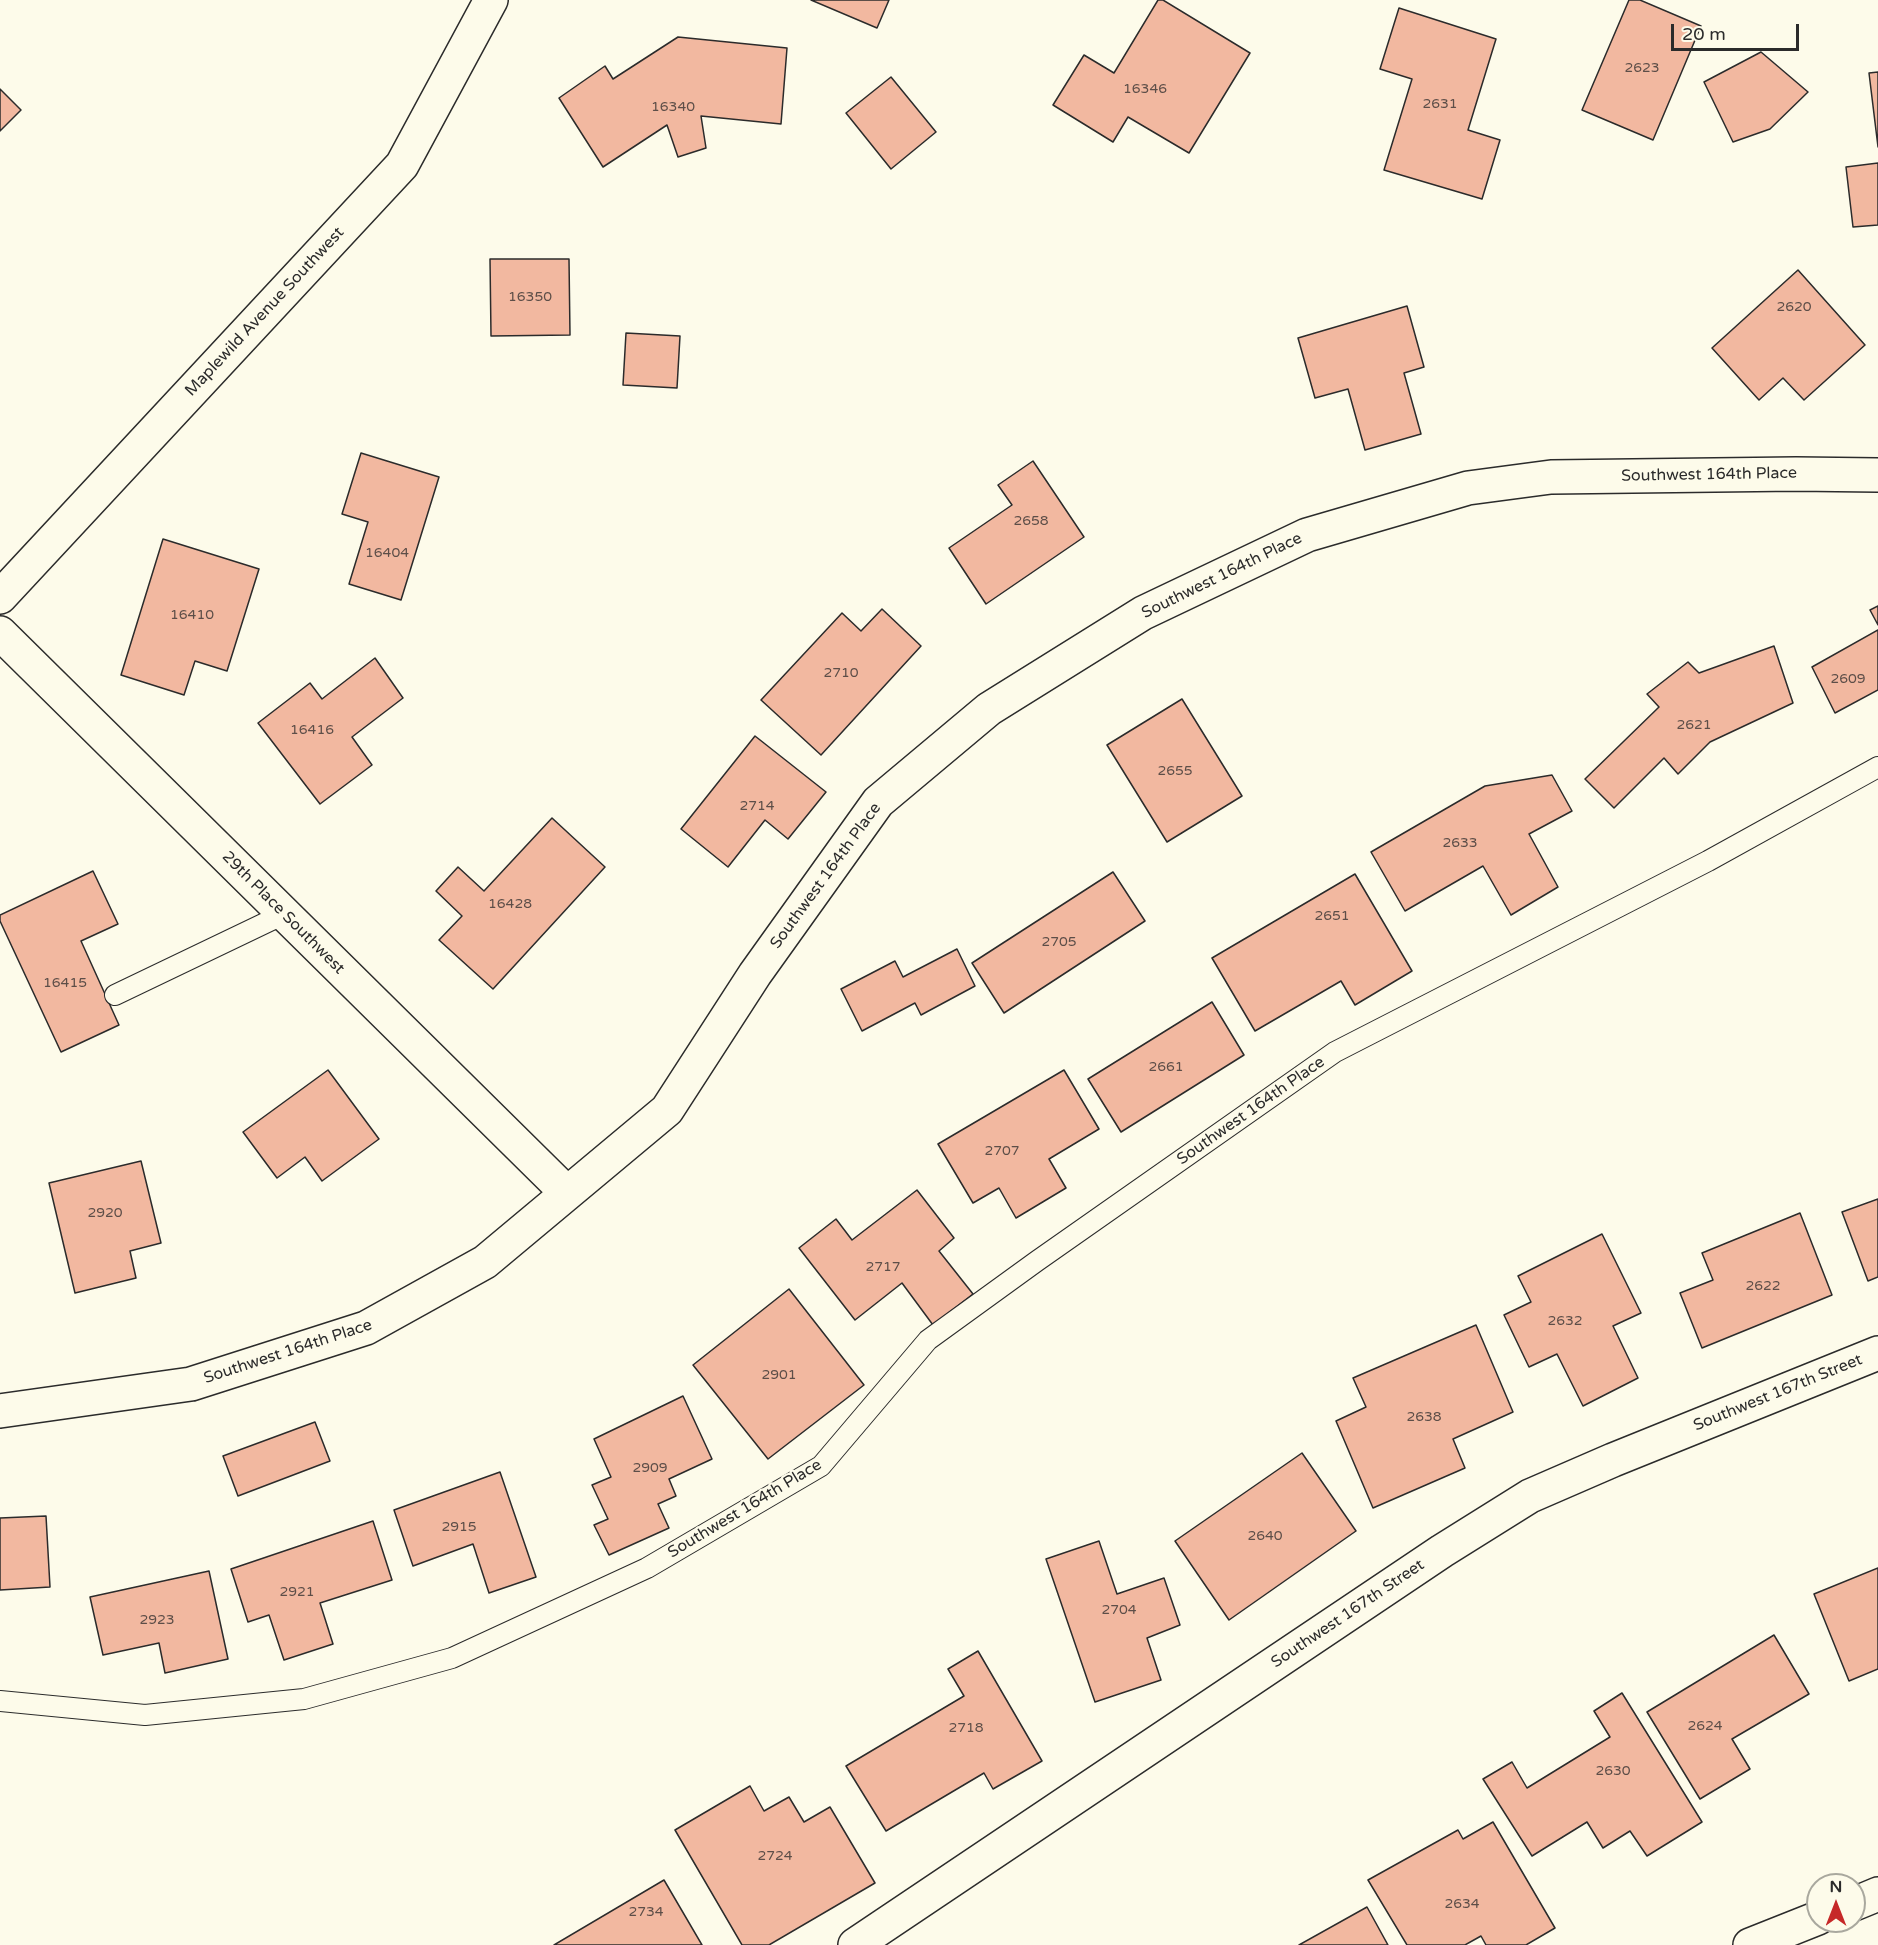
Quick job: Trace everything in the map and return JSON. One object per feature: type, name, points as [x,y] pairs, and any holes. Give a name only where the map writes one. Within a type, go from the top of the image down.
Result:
[{"type":"street","name":"Maplewild Avenue Southwest","points":[[0,597],[402,165],[490,0]]},
{"type":"street","name":"Southwest 164th Place","points":[[0,1411],[191,1384],[366,1328],[485,1262],[667,1110],[755,974],[878,802],[988,709],[1143,614],[1307,535],[1468,488],[1551,477],[1796,474],[1878,476]]},
{"type":"street","name":"29th Place Southwest","points":[[0,633],[567,1193]]},
{"type":"street","name":"Southwest 167th Street","points":[[855,1945],[1432,1557],[1530,1496],[1878,1353]]},
{"type":"street","points":[[1750,1945],[1806,1923]]},
{"type":"lane","name":"Southwest 164th Place","points":[[0,1701],[145,1715],[304,1699],[452,1658],[647,1568],[821,1466],[928,1340],[1335,1053],[1708,861],[1878,767]]},
{"type":"lane","points":[[115,996],[284,914]]},
{"type":"building","points":[[811,0],[889,0],[877,28]]},
{"type":"building","points":[[1158,0],[1163,0],[1250,53],[1189,153],[1128,117],[1113,142],[1053,105],[1084,55],[1114,73]]},
{"type":"building","points":[[1629,0],[1640,0],[1701,26],[1653,140],[1582,110]]},
{"type":"building","points":[[1399,8],[1496,39],[1468,130],[1500,140],[1482,199],[1384,170],[1412,79],[1380,69]]},
{"type":"building","points":[[678,37],[787,48],[781,124],[701,116],[706,148],[678,157],[667,125],[603,167],[559,98],[605,66],[613,79]]},
{"type":"building","points":[[1761,52],[1808,92],[1770,129],[1733,142],[1704,82]]},
{"type":"building","points":[[1878,72],[1878,147],[1869,73]]},
{"type":"building","points":[[891,77],[936,132],[891,169],[846,113]]},
{"type":"building","points":[[0,89],[21,110],[0,131]]},
{"type":"building","points":[[1878,163],[1878,225],[1853,227],[1846,167]]},
{"type":"building","points":[[490,259],[569,259],[570,335],[491,336]]},
{"type":"building","points":[[1798,270],[1865,345],[1804,400],[1783,378],[1759,400],[1712,348]]},
{"type":"building","points":[[1407,306],[1424,367],[1404,373],[1421,434],[1365,450],[1348,389],[1315,398],[1298,338]]},
{"type":"building","points":[[626,333],[680,336],[677,388],[623,385]]},
{"type":"building","points":[[361,453],[439,477],[401,600],[349,584],[368,522],[342,514]]},
{"type":"building","points":[[1033,461],[1084,537],[986,604],[949,548],[1012,505],[998,485]]},
{"type":"building","points":[[163,539],[259,569],[227,671],[195,661],[184,695],[121,675]]},
{"type":"building","points":[[1878,606],[1878,625],[1870,610]]},
{"type":"building","points":[[882,609],[921,646],[821,755],[761,700],[842,613],[861,631]]},
{"type":"building","points":[[1878,630],[1878,690],[1835,713],[1812,667]]},
{"type":"building","points":[[1774,646],[1793,703],[1710,742],[1678,774],[1664,758],[1614,808],[1585,779],[1659,707],[1647,694],[1688,662],[1699,673]]},
{"type":"building","points":[[375,658],[403,698],[352,737],[372,765],[320,804],[258,723],[310,683],[322,699]]},
{"type":"building","points":[[1182,699],[1242,796],[1167,842],[1107,745]]},
{"type":"building","points":[[755,736],[826,792],[788,839],[765,820],[728,867],[681,829]]},
{"type":"building","points":[[1552,775],[1572,811],[1529,834],[1558,887],[1511,915],[1483,866],[1405,911],[1371,852],[1485,786]]},
{"type":"building","points":[[552,818],[605,867],[493,989],[439,940],[462,916],[436,891],[458,867],[484,891]]},
{"type":"building","points":[[93,871],[118,924],[81,941],[119,1025],[61,1052],[0,921],[0,915]]},
{"type":"building","points":[[1113,872],[1145,921],[1004,1013],[972,963]]},
{"type":"building","points":[[1355,874],[1412,971],[1355,1005],[1341,981],[1255,1031],[1212,958]]},
{"type":"building","points":[[957,949],[975,986],[921,1015],[915,1003],[862,1031],[841,989],[895,961],[903,977]]},
{"type":"building","points":[[1212,1002],[1244,1055],[1121,1132],[1088,1079]]},
{"type":"building","points":[[328,1070],[379,1139],[322,1181],[305,1157],[277,1178],[243,1132]]},
{"type":"building","points":[[1064,1070],[1099,1129],[1049,1159],[1066,1188],[1016,1218],[999,1188],[973,1203],[938,1144]]},
{"type":"building","points":[[141,1161],[161,1243],[130,1251],[136,1278],[75,1293],[49,1183]]},
{"type":"building","points":[[917,1190],[954,1238],[939,1251],[973,1294],[933,1325],[902,1283],[855,1320],[799,1248],[836,1219],[852,1240]]},
{"type":"building","points":[[1878,1199],[1878,1277],[1868,1281],[1842,1212]]},
{"type":"building","points":[[1800,1213],[1832,1295],[1702,1348],[1680,1293],[1713,1280],[1702,1253]]},
{"type":"building","points":[[1602,1234],[1641,1313],[1613,1326],[1638,1378],[1583,1406],[1557,1354],[1529,1367],[1504,1315],[1531,1302],[1518,1276]]},
{"type":"building","points":[[789,1289],[864,1385],[768,1459],[693,1365]]},
{"type":"building","points":[[1476,1325],[1513,1412],[1453,1439],[1465,1468],[1373,1508],[1336,1421],[1366,1407],[1353,1378]]},
{"type":"building","points":[[683,1396],[712,1459],[669,1479],[676,1496],[658,1504],[669,1528],[609,1555],[594,1525],[608,1519],[592,1485],[611,1477],[594,1439]]},
{"type":"building","points":[[315,1422],[330,1461],[238,1496],[223,1456]]},
{"type":"building","points":[[1302,1453],[1356,1531],[1229,1620],[1175,1541]]},
{"type":"building","points":[[500,1472],[536,1577],[489,1593],[473,1544],[413,1566],[394,1510]]},
{"type":"building","points":[[46,1516],[50,1587],[0,1590],[0,1518]]},
{"type":"building","points":[[373,1521],[392,1580],[320,1603],[333,1644],[284,1660],[269,1615],[248,1622],[231,1569]]},
{"type":"building","points":[[1099,1541],[1117,1594],[1164,1578],[1180,1625],[1147,1638],[1161,1680],[1095,1702],[1046,1559]]},
{"type":"building","points":[[1878,1568],[1878,1669],[1849,1681],[1814,1594]]},
{"type":"building","points":[[209,1571],[228,1659],[165,1673],[159,1643],[103,1655],[90,1597]]},
{"type":"building","points":[[1774,1635],[1809,1694],[1732,1739],[1750,1769],[1700,1799],[1647,1712]]},
{"type":"building","points":[[978,1651],[1042,1761],[993,1789],[984,1773],[886,1831],[846,1766],[964,1696],[948,1669]]},
{"type":"building","points":[[1622,1693],[1702,1822],[1647,1856],[1630,1831],[1603,1848],[1587,1822],[1532,1856],[1483,1779],[1512,1762],[1527,1788],[1610,1737],[1594,1711]]},
{"type":"building","points":[[750,1786],[764,1811],[789,1797],[804,1822],[830,1807],[875,1883],[769,1945],[742,1945],[675,1830]]},
{"type":"building","points":[[1493,1822],[1555,1928],[1526,1945],[1486,1945],[1481,1936],[1465,1945],[1407,1945],[1368,1880],[1458,1830],[1463,1839]]},
{"type":"building","points":[[664,1880],[702,1945],[554,1945]]},
{"type":"building","points":[[1367,1907],[1388,1945],[1299,1945]]}]
